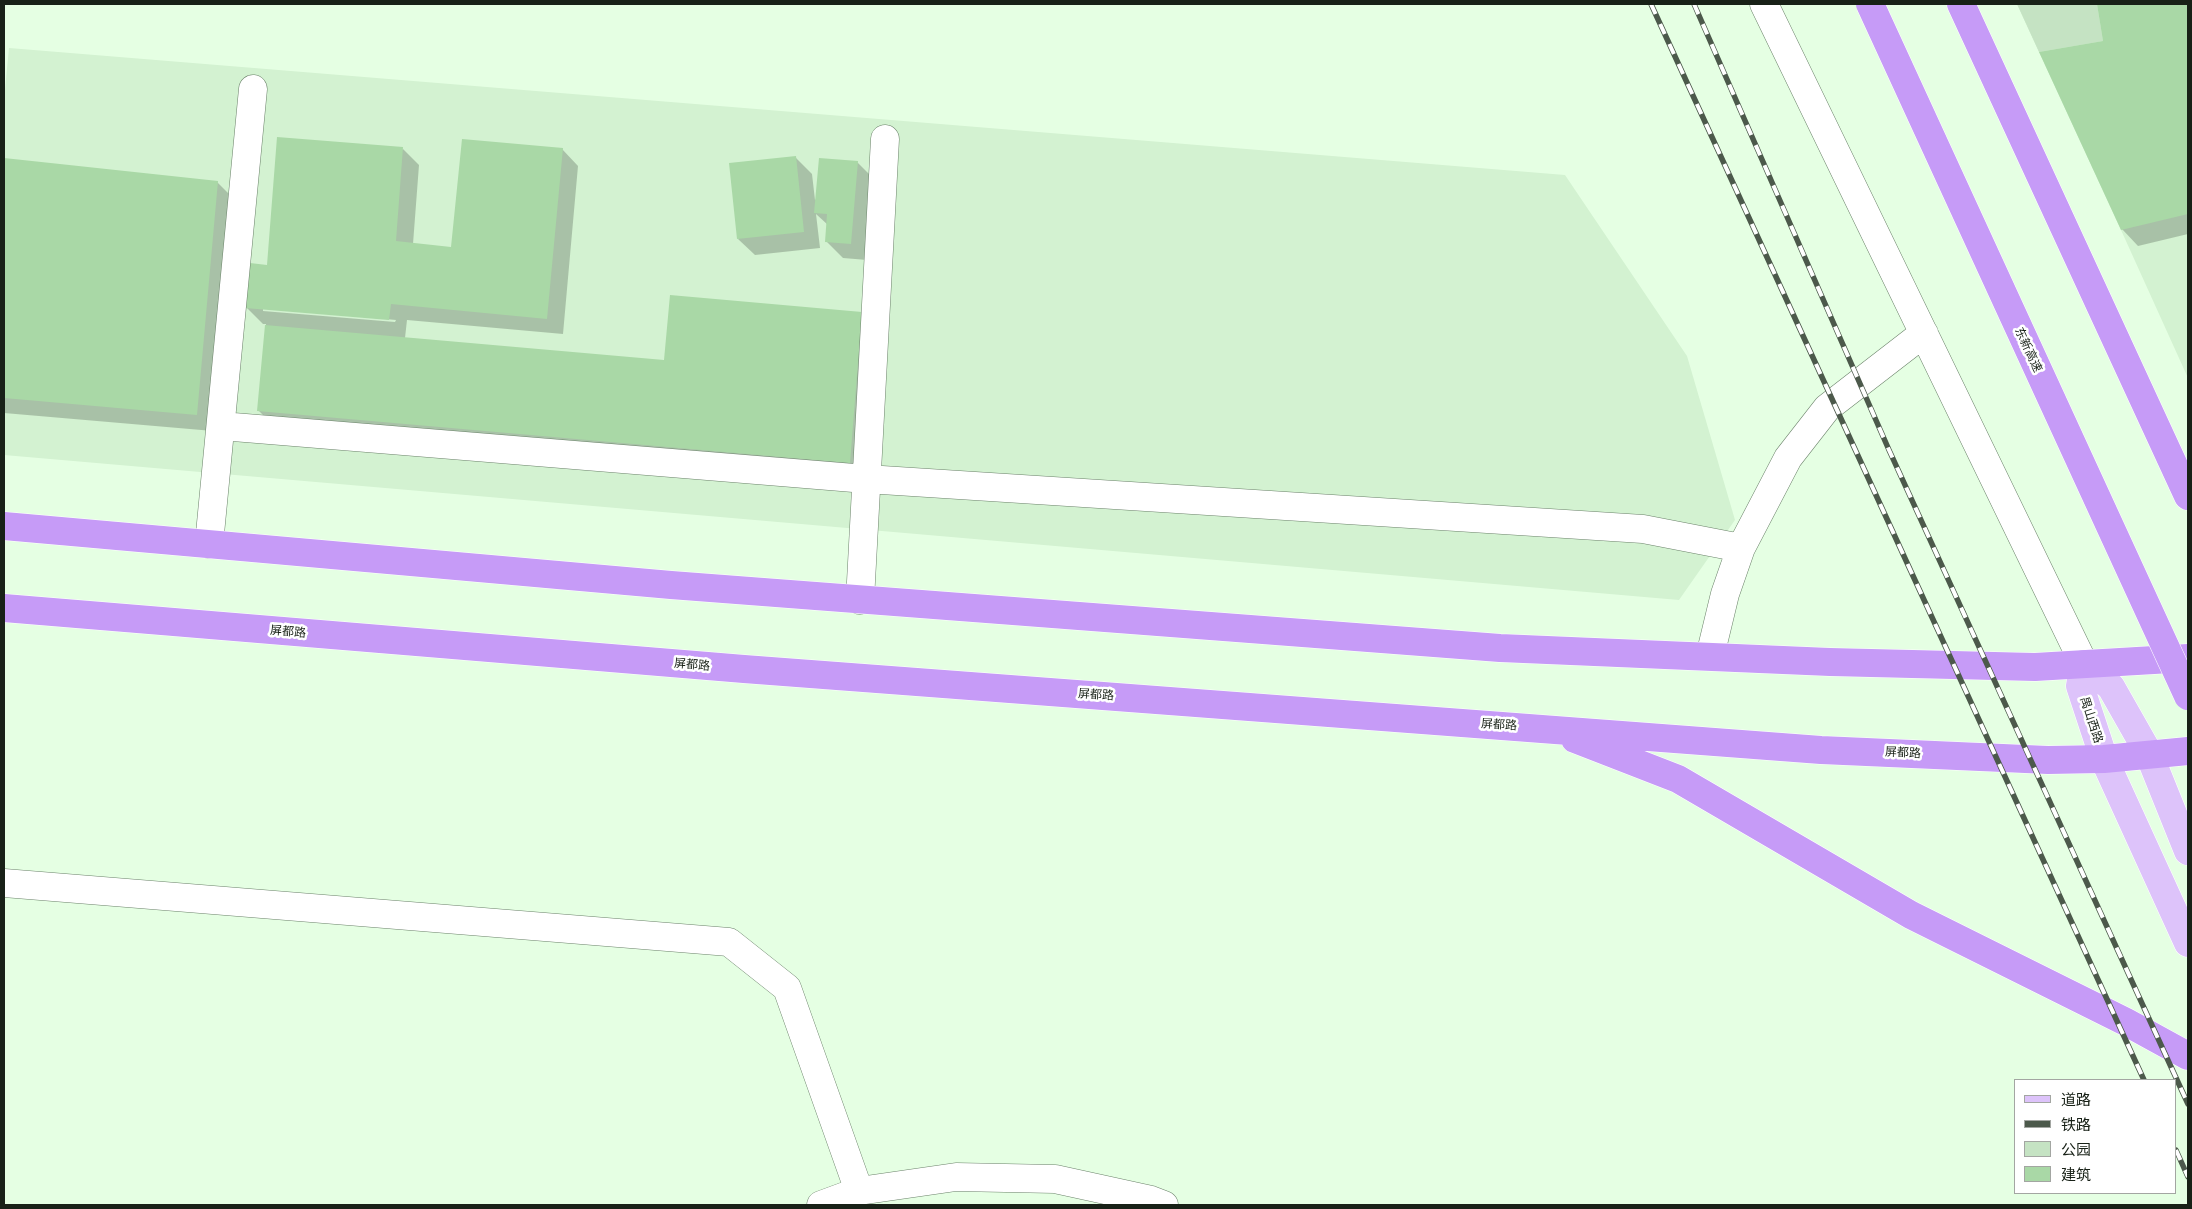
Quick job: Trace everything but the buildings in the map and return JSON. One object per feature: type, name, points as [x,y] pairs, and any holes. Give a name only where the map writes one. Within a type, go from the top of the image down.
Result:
[{"type":"highway","name":"东新高速","points":[[1870,4],[2188,696]]},
{"type":"highway","points":[[1961,4],[2188,496]]},
{"type":"highway","points":[[4,526],[671,586],[1500,648],[2035,666],[2188,658]]},
{"type":"highway","name":"屏都路","points":[[4,608],[744,669],[1821,750],[2048,760],[2104,759],[2188,752]]},
{"type":"highway","points":[[1550,729],[1678,779],[1911,915],[2118,1017],[2188,1056]]},
{"type":"main road","points":[[2084,664],[2111,687],[2149,754],[2188,851]]},
{"type":"main road","name":"禺山西路","points":[[2084,664],[2080,686],[2104,759],[2188,943]]},
{"type":"street","points":[[1764,4],[2084,664]]},
{"type":"street","points":[[210,544],[253,89]]},
{"type":"street","points":[[860,600],[885,139]]},
{"type":"street","points":[[1710,656],[1725,594],[1741,548],[1788,458],[1827,408],[1924,332]]},
{"type":"street","points":[[221,426],[866,479],[1643,529],[1741,548]]},
{"type":"street","points":[[4,883],[729,942],[787,988],[859,1191]]},
{"type":"street","points":[[821,1205],[859,1191],[956,1177],[1055,1179],[1151,1200],[1164,1205]]},
{"type":"shaded area","points":[[2017,4],[2188,4],[2188,378],[2121,230]]},
{"type":"shaded area","points":[[9,48],[1565,175],[1687,356],[1735,520],[1679,600],[4,455],[4,100]]},
{"type":"green space","points":[[2017,4],[2097,4],[2103,41],[2039,52]]},
{"type":"railway","points":[[1651,4],[2144,1079]]},
{"type":"railway","points":[[1694,4],[1889,450],[2177,1079]]},
{"type":"railway","points":[[2177,1080],[2188,1104]]},
{"type":"railway","points":[[2177,1152],[2188,1177]]}]
